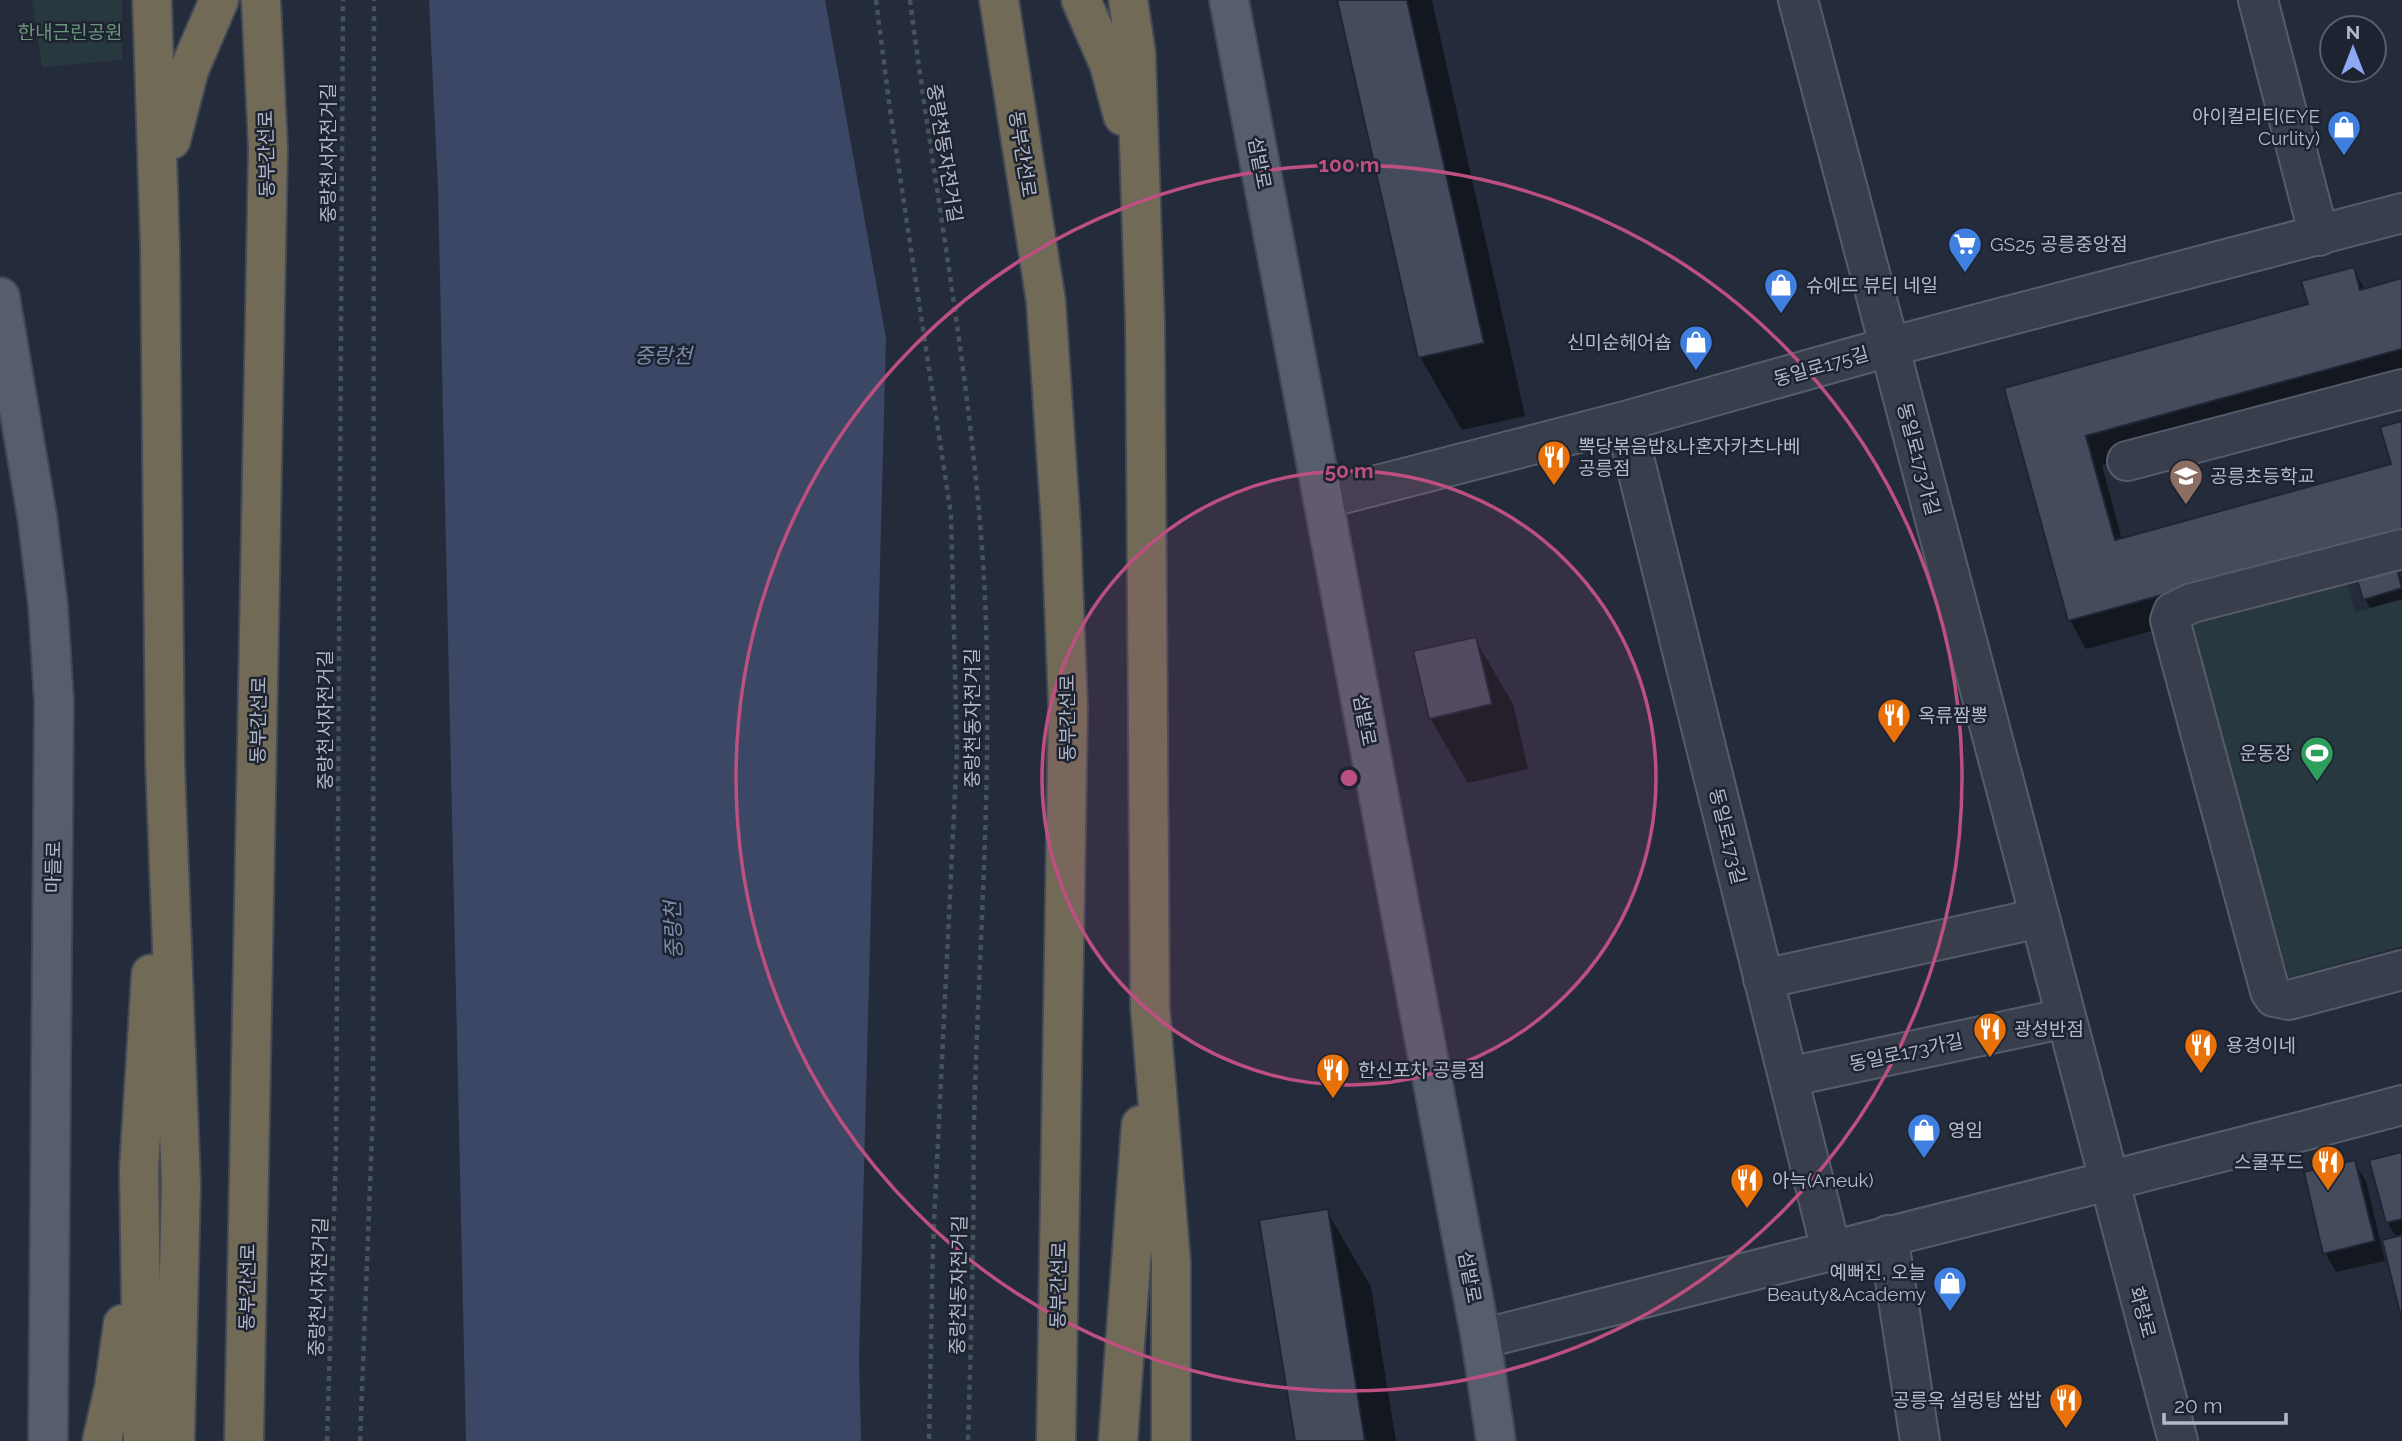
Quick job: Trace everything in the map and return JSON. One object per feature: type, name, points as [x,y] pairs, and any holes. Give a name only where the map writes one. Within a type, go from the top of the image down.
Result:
[{"type":"highway","points":[[152,0],[160,246],[165,762],[181,1184],[175,1441]]},
{"type":"highway","points":[[160,246],[170,145],[178,105],[189,70],[219,0]]},
{"type":"highway","name":"동부간선로","points":[[244,1441],[268,148],[261,0]]},
{"type":"highway","name":"동부간선로","points":[[999,0],[1046,302],[1066,638],[1068,707],[1056,1441]]},
{"type":"highway","points":[[1081,0],[1100,41],[1120,99],[1141,229]]},
{"type":"highway","points":[[1128,0],[1136,52],[1145,338],[1150,1007],[1171,1262],[1171,1441]]},
{"type":"highway","points":[[102,1441],[120,1351],[139,1168],[165,762]]},
{"type":"highway","points":[[1118,1441],[1150,1007]]},
{"type":"highway","points":[[139,1168],[143,1441]]},
{"type":"main road","name":"섬밭로","points":[[1229,0],[1481,1339],[1496,1441]]},
{"type":"main road","name":"마들로","points":[[0,297],[37,516],[48,605],[54,702],[48,1441]]},
{"type":"street","name":"동일로173가길","points":[[1798,0],[2109,1182]]},
{"type":"street","points":[[2258,0],[2319,236]]},
{"type":"street","name":"동일로175길","points":[[1323,499],[2402,213]]},
{"type":"street","points":[[2127,461],[2402,388]]},
{"type":"street","name":"동일로173길","points":[[1625,421],[1831,1250]]},
{"type":"street","points":[[2402,549],[2192,603],[2174,612],[2170,620],[2270,991],[2274,997],[2289,1000],[2402,970]]},
{"type":"street","points":[[1763,979],[2040,918]]},
{"type":"street","name":"동일로173가길","points":[[1788,1077],[2066,1018]]},
{"type":"street","points":[[1481,1339],[1888,1235],[2109,1182],[2402,1105]]},
{"type":"street","name":"화랑로","points":[[2109,1182],[2178,1441]]},
{"type":"street","points":[[1888,1235],[1920,1441]]},
{"type":"path","name":"중랑천서자전거길","points":[[327,1441],[336,1138],[343,0]]},
{"type":"path","points":[[360,1441],[373,1110],[374,0]]},
{"type":"path","points":[[876,0],[951,515],[957,752],[933,1244],[929,1441]]},
{"type":"path","name":"중랑천동자전거길","points":[[910,0],[964,364],[984,577],[985,873],[974,1122],[974,1238],[968,1441]]},
{"type":"green space","name":"한내근린공원","points":[[32,0],[122,0],[122,60],[42,67]]},
{"type":"green space","name":"운동장","points":[[2345,576],[2355,612],[2402,600],[2402,946],[2289,977],[2185,619]]},
{"type":"water","name":"중랑천","points":[[429,0],[825,0],[886,338],[859,1359],[861,1441],[466,1441],[438,189]]},
{"type":"building","points":[[1337,0],[1407,0],[1484,343],[1418,358]]},
{"type":"building","points":[[2354,267],[2360,290],[2402,278],[2402,349],[2086,436],[2115,540],[2391,464],[2380,427],[2402,421],[2402,529],[2068,621],[2004,388],[2308,304],[2301,281]]},
{"type":"building","points":[[2396,565],[2402,588],[2363,600],[2356,576]]},
{"type":"building","points":[[1476,637],[1492,704],[1429,719],[1413,651]]},
{"type":"building","points":[[2402,1152],[2402,1219],[2386,1223],[2369,1160]]},
{"type":"building","points":[[2355,1160],[2375,1241],[2323,1254],[2304,1172]]},
{"type":"building","points":[[1328,1209],[1365,1441],[1295,1441],[1259,1220]]},
{"type":"building","points":[[2402,1235],[2402,1321],[2382,1240]]},
{"type":"place","name":"아이컬리티(EYE Curlity)","points":[[2344,157]]},
{"type":"place","name":"GS25 공릉중앙점","points":[[1965,274]]},
{"type":"place","name":"슈에뜨 뷰티 네일","points":[[1781,315]]},
{"type":"place","name":"신미순헤어숍","points":[[1696,372]]},
{"type":"place","name":"뽁당볶음밥&나혼자카츠나베 공릉점","points":[[1554,487]]},
{"type":"place","name":"공릉초등학교","points":[[2186,506]]},
{"type":"place","name":"옥류짬뽕","points":[[1894,745]]},
{"type":"place","name":"운동장","points":[[2317,783]]},
{"type":"place","name":"광성반점","points":[[1990,1059]]},
{"type":"place","name":"용경이네","points":[[2201,1075]]},
{"type":"place","name":"한신포차 공릉점","points":[[1333,1100]]},
{"type":"place","name":"영임","points":[[1924,1160]]},
{"type":"place","name":"스쿨푸드","points":[[2328,1192]]},
{"type":"place","name":"아늑(Aneuk)","points":[[1747,1210]]},
{"type":"place","name":"예뻐진, 오늘 Beauty&Academy","points":[[1950,1313]]},
{"type":"place","name":"공릉옥 설렁탕 쌉밥","points":[[2066,1430]]}]
